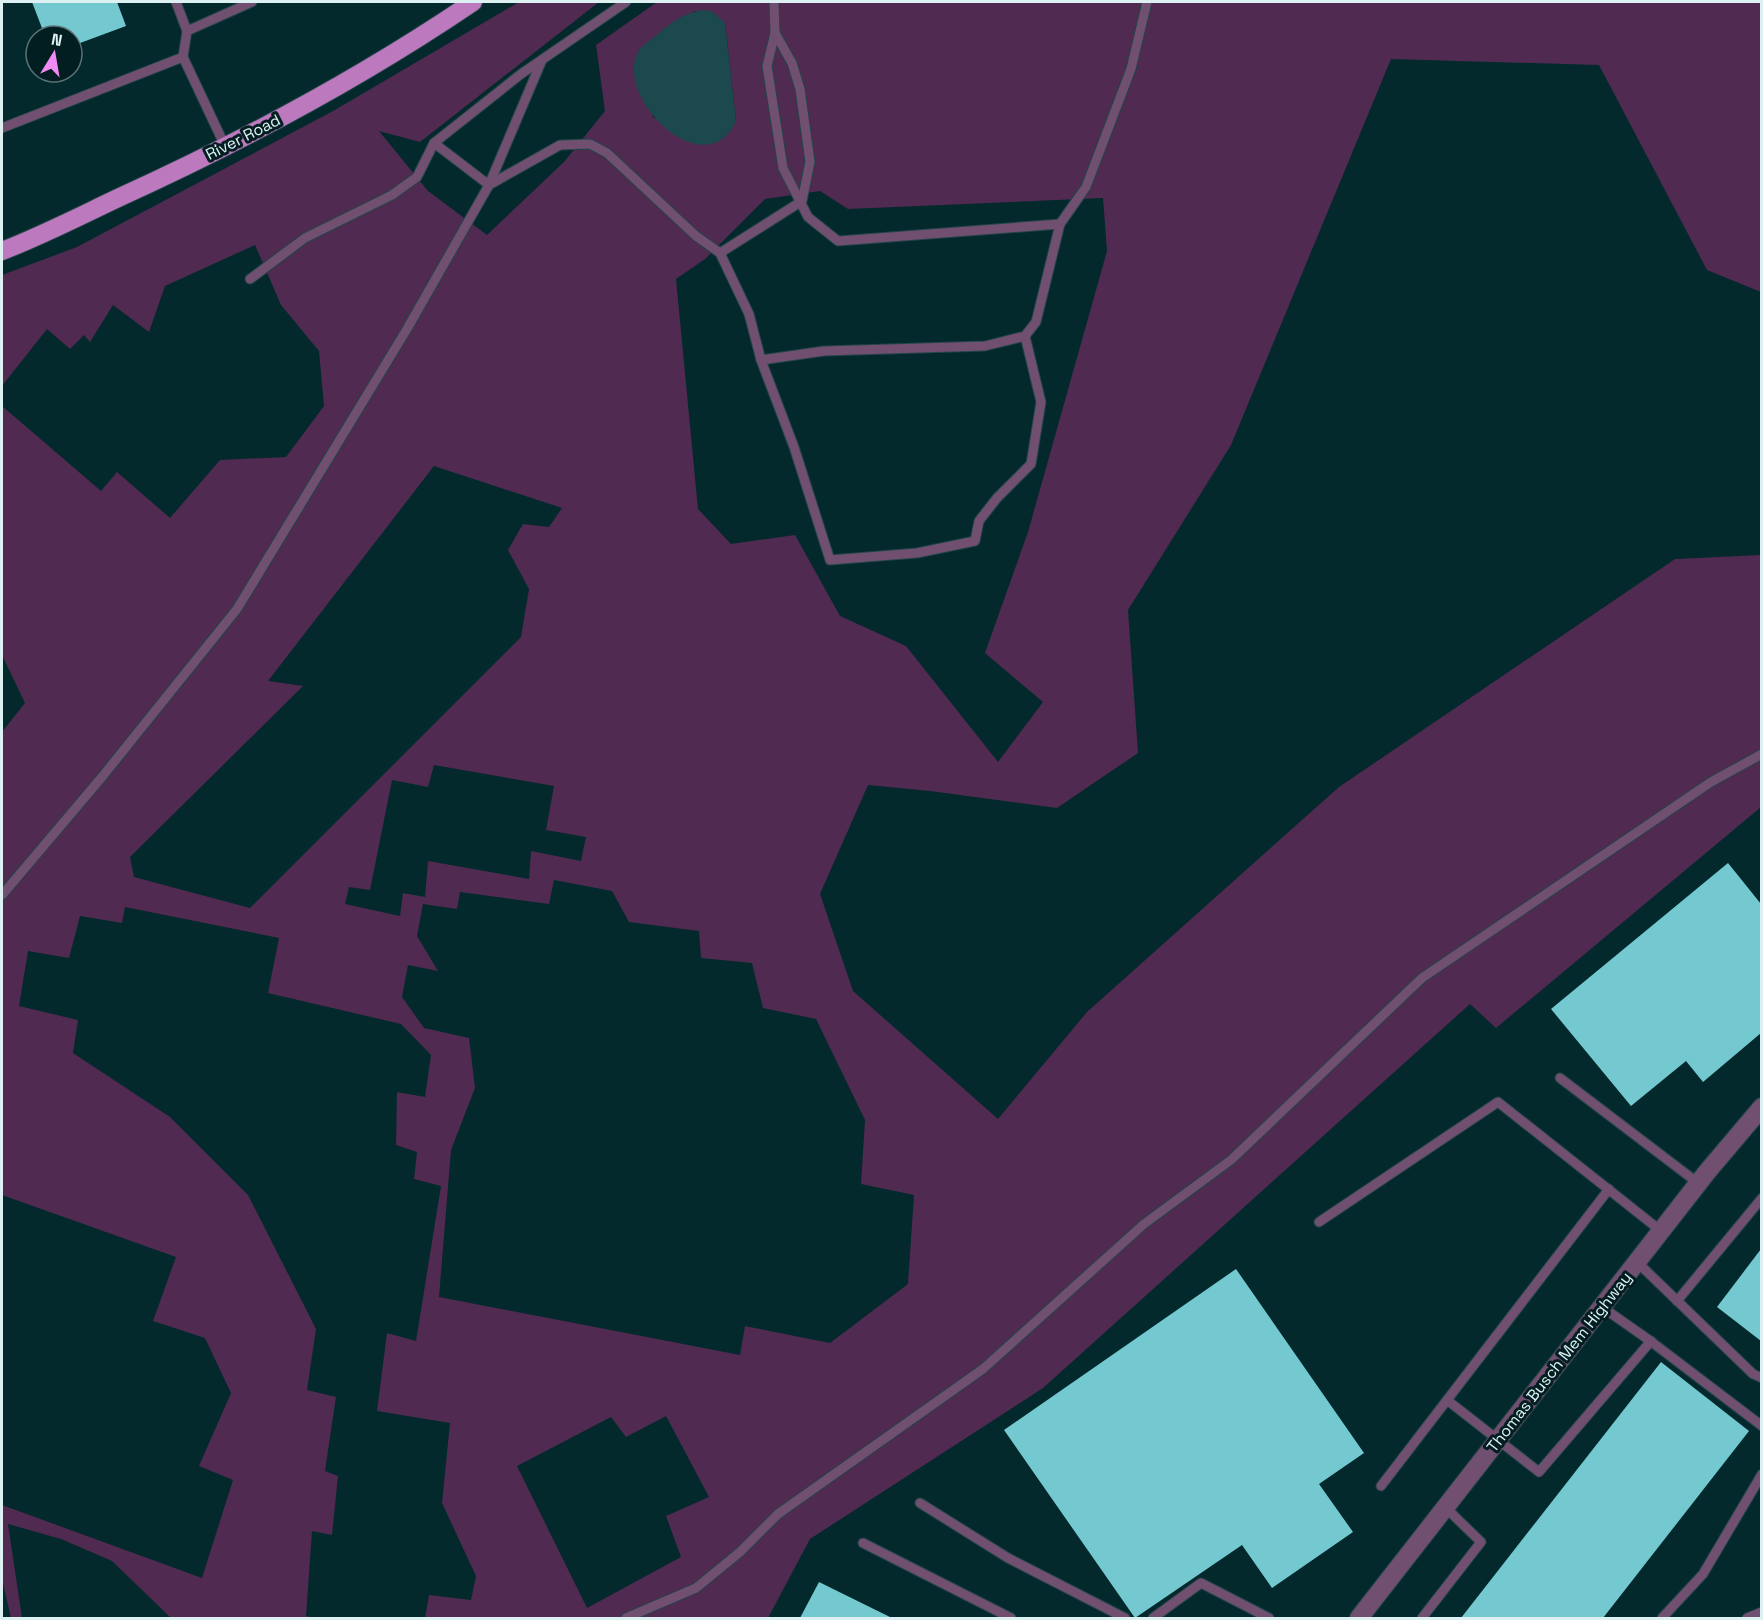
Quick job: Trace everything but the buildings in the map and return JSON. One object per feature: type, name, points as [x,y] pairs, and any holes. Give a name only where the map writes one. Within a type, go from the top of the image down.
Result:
[{"type":"main road","name":"River Road","points":[[2,251],[153,183],[225,146],[366,71],[473,2]]},
{"type":"street","name":"Thomas Busch Mem Highway","points":[[1359,1618],[1698,1183],[1758,1118]]},
{"type":"lane","points":[[176,2],[187,31],[183,57],[225,146]]},
{"type":"lane","points":[[187,31],[252,2]]},
{"type":"lane","points":[[250,279],[305,238],[392,195],[417,177],[435,143],[542,60],[626,2]]},
{"type":"lane","points":[[774,2],[775,33],[767,66],[783,168],[802,201],[808,217],[838,241],[1060,224]]},
{"type":"lane","points":[[761,360],[825,351],[985,346],[1025,336],[1036,322],[1060,224],[1086,188],[1131,69],[1148,2]]},
{"type":"lane","points":[[720,253],[802,201],[810,162],[800,89],[792,63],[775,33]]},
{"type":"lane","points":[[2,128],[183,57]]},
{"type":"lane","points":[[2,895],[102,777],[237,609],[407,329],[489,185],[542,60]]},
{"type":"lane","points":[[435,143],[489,185]]},
{"type":"lane","points":[[489,185],[560,145],[590,144],[607,153],[696,236],[720,253],[749,314],[761,360],[794,447],[830,560],[917,553],[975,541],[979,521],[997,498],[1030,464],[1041,402],[1025,336]]},
{"type":"lane","points":[[626,1618],[696,1588],[740,1552],[778,1514],[983,1369],[1144,1224],[1231,1160],[1422,978],[1711,782],[1761,754]]},
{"type":"lane","points":[[1560,1078],[1698,1183]]},
{"type":"lane","points":[[1319,1222],[1498,1102],[1661,1231]]},
{"type":"lane","points":[[1382,1486],[1609,1189]]},
{"type":"lane","points":[[1677,1301],[1761,1198]]},
{"type":"lane","points":[[1637,1262],[1753,1374],[1761,1378]]},
{"type":"lane","points":[[1602,1307],[1651,1341],[1761,1426]]},
{"type":"lane","points":[[1447,1400],[1539,1472],[1651,1341]]},
{"type":"lane","points":[[1662,1618],[1703,1574],[1761,1474]]},
{"type":"lane","points":[[920,1503],[1008,1558],[1125,1618]]},
{"type":"lane","points":[[1422,1618],[1481,1542],[1445,1507]]},
{"type":"lane","points":[[863,1543],[1011,1618]]},
{"type":"lane","points":[[1153,1618],[1201,1583],[1269,1618]]},
{"type":"lane","points":[[1747,1618],[1761,1612]]},
{"type":"shaded area","points":[[519,2],[599,2],[420,142],[379,131],[428,191],[487,235],[564,162],[605,111],[596,45],[657,2],[1761,2],[1761,292],[1707,270],[1599,65],[1391,59],[1231,445],[1128,610],[1138,753],[1057,808],[868,785],[820,894],[853,991],[998,1119],[1087,1012],[1339,787],[1675,559],[1761,555],[1761,807],[1496,1028],[1470,1004],[1043,1388],[810,1539],[768,1618],[425,1618],[429,1595],[471,1600],[476,1576],[442,1503],[450,1423],[377,1411],[387,1333],[416,1341],[441,1186],[414,1179],[417,1152],[396,1145],[397,1092],[425,1097],[431,1055],[401,1024],[268,993],[279,938],[125,907],[122,923],[80,916],[69,958],[28,951],[19,1006],[78,1020],[73,1053],[170,1117],[248,1195],[316,1329],[307,1390],[336,1397],[325,1471],[338,1476],[332,1535],[312,1531],[306,1616],[317,1618],[171,1618],[112,1561],[61,1539],[8,1524],[22,1618],[11,1618],[2,1579],[2,1505],[202,1578],[233,1480],[199,1466],[231,1393],[205,1338],[153,1321],[176,1257],[2,1195],[2,732],[25,703],[2,655],[2,406],[101,491],[117,472],[170,518],[220,460],[286,457],[324,406],[319,351],[281,305],[255,245],[165,286],[149,332],[113,305],[90,342],[84,335],[70,349],[47,329],[2,386],[2,275],[77,247],[333,111]],"holes":[[[696,11],[725,23],[736,121],[654,118],[637,78],[638,51],[680,18]],[[820,191],[848,209],[1103,198],[1107,251],[1028,532],[985,653],[1043,702],[998,762],[906,646],[840,616],[795,535],[731,544],[698,509],[676,279],[705,259],[765,199]],[[434,466],[562,508],[549,527],[523,524],[508,550],[529,589],[521,637],[250,908],[134,877],[130,857],[303,686],[268,681]],[[434,765],[554,786],[546,830],[586,837],[581,861],[531,851],[529,879],[428,861],[425,897],[403,893],[400,916],[345,904],[349,887],[370,890],[392,780],[428,787]],[[554,880],[612,891],[629,922],[699,931],[701,958],[752,963],[763,1008],[816,1019],[865,1120],[861,1184],[914,1195],[908,1284],[830,1343],[745,1326],[740,1355],[439,1297],[451,1150],[475,1088],[469,1038],[424,1028],[402,997],[408,965],[438,971],[417,936],[423,904],[457,909],[460,892],[549,904]],[[666,1416],[709,1497],[666,1516],[681,1557],[587,1608],[517,1466],[611,1417],[626,1437]]]},
{"type":"water","points":[[705,10],[713,12],[725,23],[736,121],[722,139],[705,145],[686,141],[667,130],[651,113],[639,93],[634,73],[638,51],[643,46],[679,18]]}]
